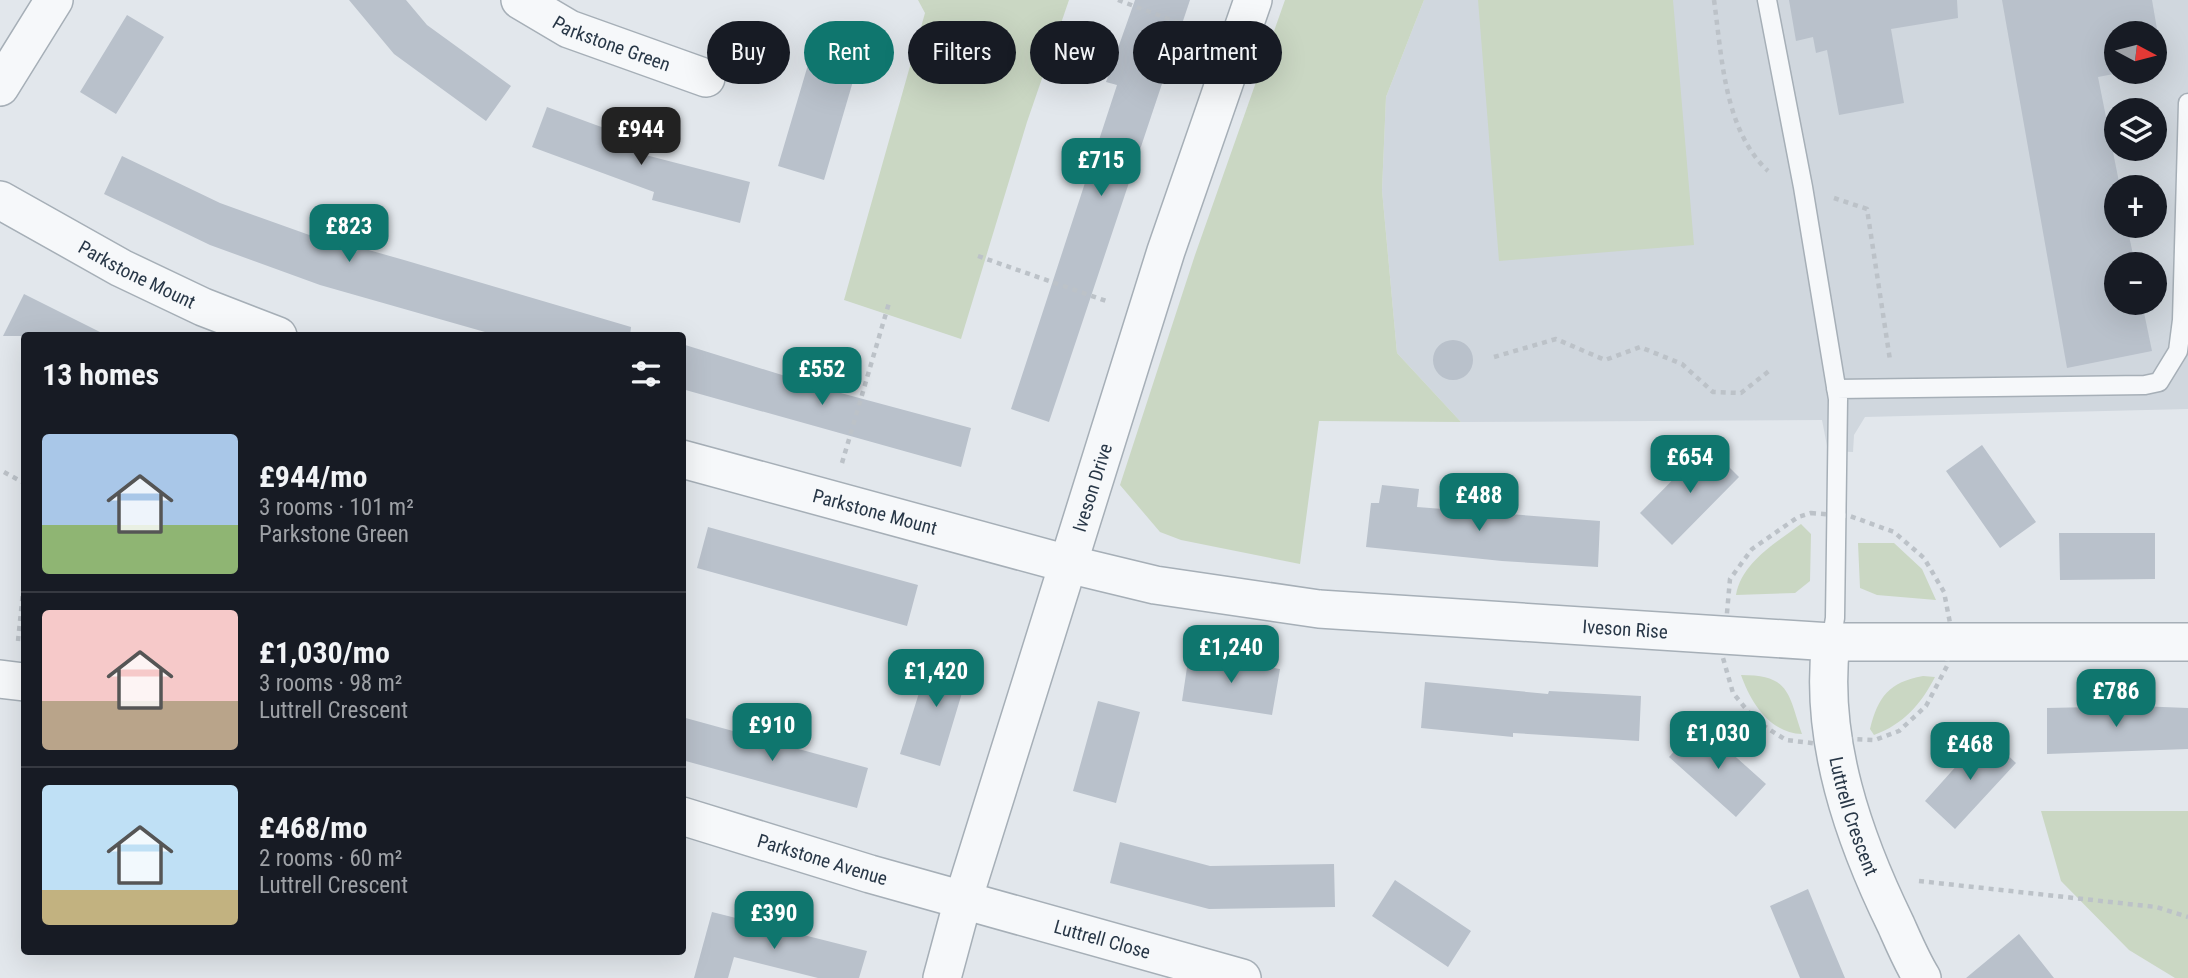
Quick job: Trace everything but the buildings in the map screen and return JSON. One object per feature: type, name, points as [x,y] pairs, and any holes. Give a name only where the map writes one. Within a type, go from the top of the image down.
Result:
[{"type":"street","points":[[0,87],[54,0]]},
{"type":"street","name":"Parkstone Green","points":[[520,0],[569,29],[706,78]]},
{"type":"street","name":"Iveson Drive","points":[[1245,21],[1253,0]]},
{"type":"street","name":"Iveson Drive","points":[[942,978],[963,900],[1145,315],[1223,84]]},
{"type":"street","name":"Parkstone Mount","points":[[0,200],[121,268],[203,307],[268,332]]},
{"type":"street","name":"Parkstone Mount","points":[[686,459],[1068,564]]},
{"type":"street","name":"Iveson Rise","points":[[1068,564],[1155,584],[1319,610],[1831,642],[2188,642]]},
{"type":"street","name":"Luttrell Crescent","points":[[1831,642],[1829,663],[1834,742],[1849,814],[1880,893],[1922,978]]},
{"type":"street","name":"Parkstone Avenue","points":[[686,817],[963,900]]},
{"type":"street","name":"Luttrell Close","points":[[963,900],[1242,978]]},
{"type":"lane","points":[[1767,0],[1803,187],[1836,389],[1835,618],[1831,642]]},
{"type":"lane","points":[[1836,389],[2145,385],[2160,382],[2178,351],[2182,320],[2188,103]]},
{"type":"path","points":[[1118,0],[1175,21]]},
{"type":"path","points":[[978,256],[1145,315]]},
{"type":"path","points":[[831,501],[889,303]]},
{"type":"path","points":[[1494,357],[1556,339],[1605,360],[1640,347],[1682,364],[1713,392],[1741,393],[1769,371]]},
{"type":"path","points":[[4,472],[21,480]]},
{"type":"path","points":[[13,680],[21,609]]},
{"type":"path","points":[[1880,893],[1913,881],[2156,908],[2188,917]]},
{"type":"shaded area","points":[[1424,0],[2188,0],[2188,409],[1865,417],[1854,435],[1853,452],[1828,451],[1822,420],[1461,422],[1397,353],[1382,190],[1386,97]]},
{"type":"green space","points":[[918,0],[1069,0],[1062,21],[1030,21],[1030,84],[1040,84],[961,339],[844,300],[908,73],[908,84],[1016,84],[1016,21],[923,21],[925,13]]},
{"type":"green space","points":[[1285,0],[1424,0],[1386,97],[1382,190],[1397,353],[1461,422],[1319,421],[1300,564],[1181,540],[1160,532],[1120,485],[1195,255],[1255,84],[1282,84],[1282,21],[1278,21]]},
{"type":"green space","points":[[1478,0],[1673,0],[1694,245],[1499,261]]},
{"type":"green space","points":[[1801,524],[1811,534],[1810,581],[1795,593],[1736,595],[1745,573],[1761,554]]},
{"type":"green space","points":[[1858,543],[1894,543],[1922,569],[1936,600],[1877,595],[1860,588]]},
{"type":"green space","points":[[1741,675],[1769,678],[1785,689],[1802,734],[1780,728],[1763,715],[1750,696]]},
{"type":"green space","points":[[1923,676],[1935,677],[1924,696],[1903,719],[1874,735],[1870,729],[1881,700],[1893,687]]},
{"type":"green space","points":[[2041,811],[2188,811],[2188,978],[2175,978],[2129,950],[2061,881]]}]
